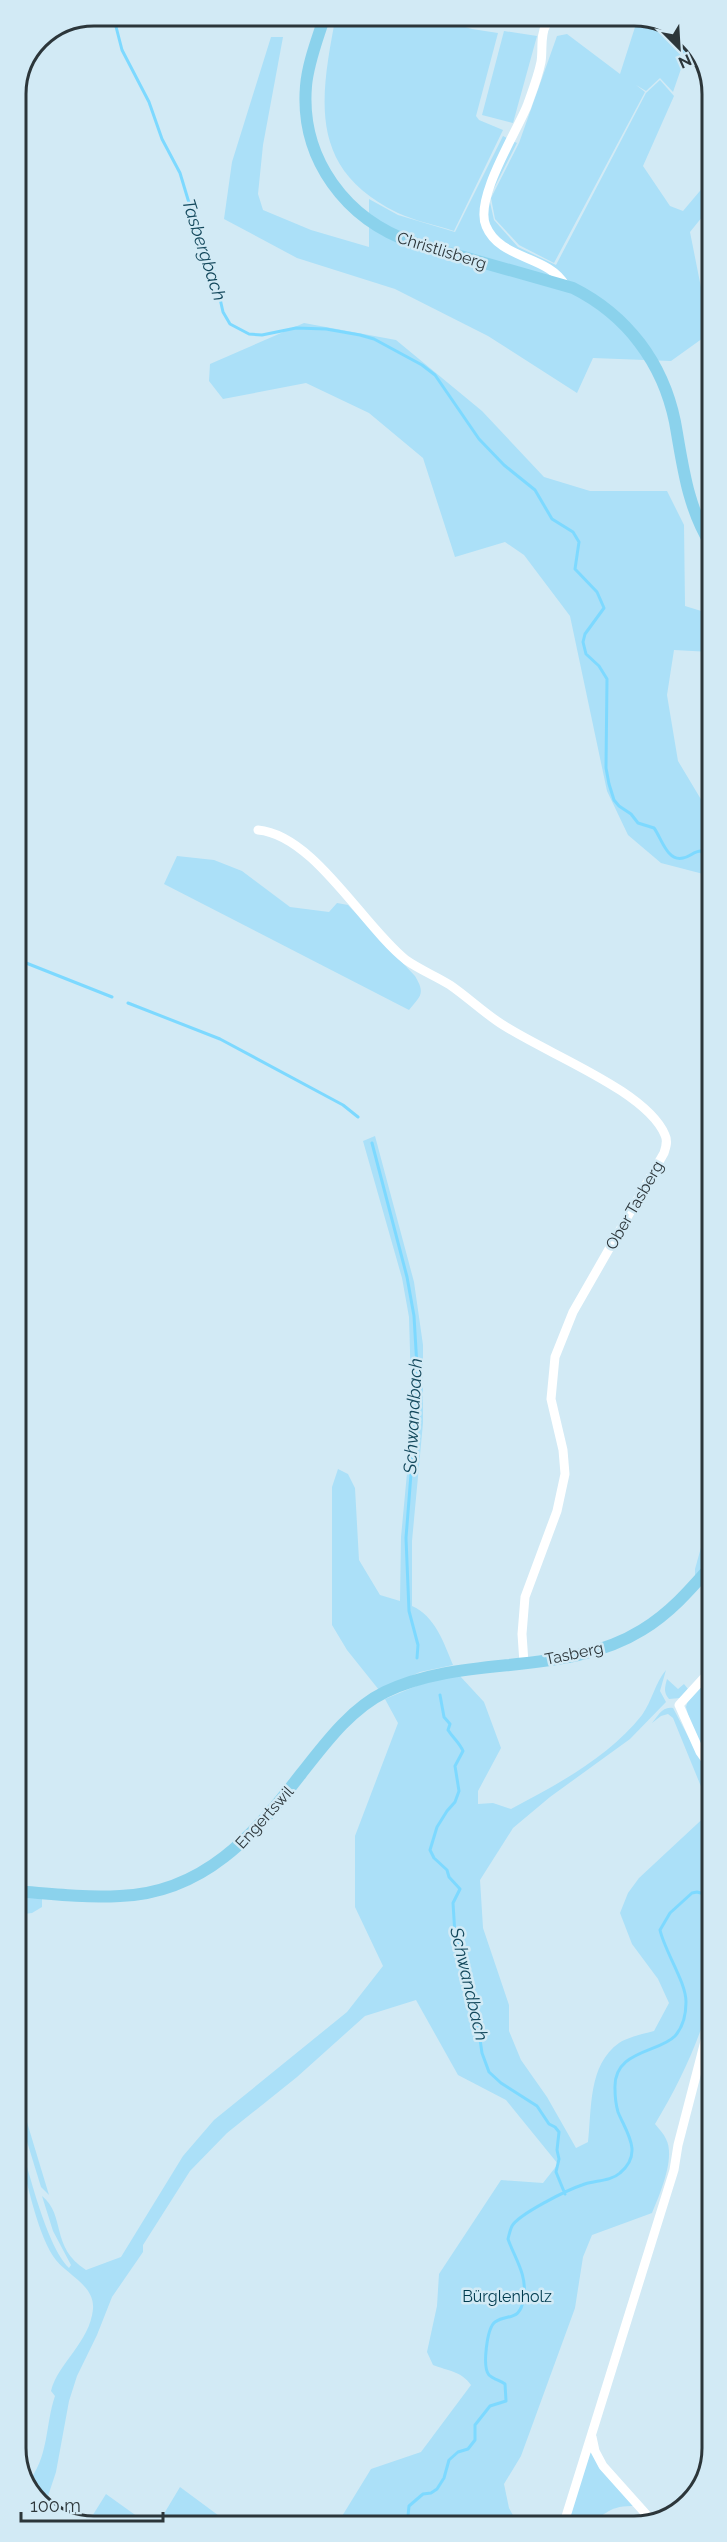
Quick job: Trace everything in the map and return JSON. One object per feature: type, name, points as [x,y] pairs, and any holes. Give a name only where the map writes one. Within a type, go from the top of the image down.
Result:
[{"type":"main road","name":"Christlisberg","points":[[322,26],[308,76],[307,122],[313,147],[322,167],[347,202],[366,219],[398,238],[564,285],[593,299],[615,316],[635,335],[655,364],[669,399],[690,502],[702,527]]},
{"type":"main road","name":"Tasberg","points":[[409,1681],[455,1670],[583,1654],[631,1637],[668,1612],[702,1576]]},
{"type":"main road","name":"Engertswil","points":[[26,1891],[123,1896],[152,1891],[188,1880],[221,1861],[249,1837],[274,1810],[331,1737],[355,1714],[375,1697],[409,1681]]},
{"type":"street","name":"Christlisberg","points":[[545,26],[535,82],[519,126],[491,182],[483,216],[487,228],[500,244],[522,257],[553,270],[564,285]]},
{"type":"street","name":"Ober Tasberg","points":[[258,830],[285,839],[309,858],[331,878],[378,933],[408,960],[448,984],[508,1029],[616,1087],[652,1118],[667,1141],[664,1153],[573,1312],[555,1357],[551,1399],[562,1450],[564,1485],[557,1511],[525,1597],[522,1634],[524,1662]]},
{"type":"street","points":[[702,1678],[674,1704],[702,1755]]},
{"type":"street","points":[[566,2516],[674,2170],[678,2145],[702,2053]]},
{"type":"street","points":[[592,2437],[595,2451],[603,2466],[647,2515]]},
{"type":"green space","points":[[334,26],[462,26],[498,33],[476,116],[479,120],[503,130],[454,231],[398,213],[369,195],[348,175],[334,153],[327,129],[326,75]]},
{"type":"green space","points":[[635,26],[660,31],[678,42],[687,52],[673,92],[660,78],[646,91],[636,85],[645,92],[554,263],[519,245],[495,219],[491,198],[519,143],[557,36],[567,34],[620,74]]},
{"type":"green space","points":[[504,31],[537,36],[513,123],[482,115]]},
{"type":"green space","points":[[271,37],[283,37],[263,145],[258,194],[263,210],[311,230],[369,247],[369,199],[398,215],[455,232],[503,136],[517,143],[489,198],[494,220],[518,247],[556,265],[646,93],[660,80],[674,96],[643,166],[670,206],[683,211],[702,188],[702,217],[690,232],[702,293],[702,339],[671,361],[593,358],[577,393],[488,336],[395,289],[297,258],[224,219],[232,162]]},
{"type":"green space","points":[[304,323],[396,340],[482,411],[544,477],[590,491],[667,491],[684,525],[685,606],[702,611],[702,652],[674,650],[667,695],[678,761],[702,801],[702,874],[661,863],[628,835],[607,791],[570,616],[524,555],[505,542],[455,557],[423,458],[369,413],[306,383],[223,399],[209,381],[210,364]]},
{"type":"green space","points":[[177,856],[214,860],[242,871],[290,907],[329,912],[337,903],[348,905],[415,976],[421,991],[419,998],[409,1010],[164,884]]},
{"type":"green space","points":[[375,1136],[414,1282],[423,1345],[423,1423],[412,1541],[412,1606],[433,1623],[453,1665],[420,1672],[379,1690],[347,1650],[332,1625],[332,1487],[338,1469],[348,1474],[355,1488],[359,1560],[380,1595],[400,1601],[401,1537],[412,1420],[409,1317],[402,1278],[363,1141]]},
{"type":"green space","points":[[702,1544],[702,1568],[695,1576]]},
{"type":"green space","name":"Bürglenholz","points":[[666,1670],[660,1691],[666,1702],[630,1739],[550,1797],[513,1828],[480,1880],[483,1928],[509,2005],[509,2031],[521,2060],[547,2097],[576,2148],[588,2142],[593,2088],[602,2063],[609,2052],[619,2043],[631,2037],[654,2031],[669,2003],[658,1979],[632,1944],[620,1913],[628,1893],[639,1878],[702,1819],[702,2026],[673,2093],[655,2124],[663,2133],[669,2147],[668,2166],[652,2213],[592,2235],[583,2257],[575,2308],[521,2456],[504,2484],[509,2508],[513,2516],[342,2516],[371,2469],[421,2452],[471,2385],[459,2374],[433,2365],[427,2352],[437,2306],[439,2274],[501,2180],[543,2183],[558,2164],[506,2100],[458,2075],[416,2000],[365,2016],[297,2077],[227,2133],[190,2171],[143,2245],[143,2252],[112,2297],[77,2376],[69,2401],[56,2472],[47,2498],[39,2490],[32,2477],[43,2453],[55,2396],[51,2391],[60,2371],[86,2332],[93,2309],[89,2293],[53,2256],[41,2231],[26,2178],[26,2163],[52,2241],[69,2268],[71,2265],[53,2231],[42,2196],[54,2212],[67,2251],[86,2270],[121,2257],[183,2156],[214,2120],[347,2012],[383,1966],[355,1907],[355,1836],[398,1723],[385,1699],[426,1682],[460,1676],[484,1702],[501,1748],[478,1791],[478,1804],[493,1803],[511,1809],[582,1768],[614,1744],[642,1715]]},
{"type":"green space","points":[[667,1679],[678,1689],[684,1684],[688,1689],[680,1698],[669,1699],[665,1692]]},
{"type":"green space","name":"Bürglenholz","points":[[702,1683],[702,1789],[673,1718],[668,1714],[652,1723],[663,1710],[673,1708],[699,1757],[686,1707],[689,1697]]},
{"type":"green space","points":[[26,1897],[42,1898],[42,1907],[26,1914]]},
{"type":"green space","points":[[26,2119],[49,2195],[41,2187],[26,2138]]},
{"type":"green space","points":[[591,2443],[635,2506],[618,2507],[601,2516],[568,2516]]},
{"type":"green space","points":[[180,2487],[219,2516],[163,2516]]},
{"type":"green space","points":[[106,2494],[137,2516],[92,2516]]},
{"type":"waterway","name":"Tasbergbach","points":[[116,26],[122,50],[149,102],[162,139],[180,173],[199,236],[212,263],[223,312],[230,324],[249,334],[262,335],[296,328],[326,329],[360,335],[374,339],[422,365],[435,375],[479,439],[504,465],[535,490],[552,519],[573,532],[579,542],[575,569],[597,592],[604,608],[585,634],[583,642],[586,654],[599,666],[607,679],[606,768],[614,800],[638,823],[654,828],[665,848],[673,856],[683,858],[696,852],[702,853]]},
{"type":"waterway","name":"Schwandbach","points":[[26,963],[112,997]]},
{"type":"waterway","name":"Schwandbach","points":[[128,1003],[220,1039],[343,1105],[358,1117]]},
{"type":"waterway","name":"Schwandbach","points":[[372,1143],[407,1277],[414,1316],[418,1384],[406,1538],[409,1611],[418,1645],[417,1658]]},
{"type":"waterway","name":"Schwandbach","points":[[440,1695],[444,1717],[450,1724],[448,1730],[463,1751],[455,1766],[459,1791],[455,1802],[437,1827],[430,1850],[460,1889],[453,1903],[455,1935],[471,1990],[472,2011],[489,2072],[501,2083],[537,2106],[549,2124],[559,2132],[557,2150],[559,2159],[556,2172],[565,2194]]},
{"type":"waterway","name":"Tasbergbach","points":[[408,2516],[409,2506],[423,2494],[437,2489],[444,2478],[449,2460],[458,2452],[468,2449],[475,2440],[475,2425],[490,2406],[506,2401],[505,2384],[489,2375],[486,2356],[492,2326],[500,2319],[513,2316],[520,2311],[524,2297],[524,2281],[508,2239],[512,2226],[524,2215],[555,2197],[587,2183],[616,2176],[631,2158],[631,2142],[618,2112],[616,2076],[621,2067],[638,2054],[668,2042],[675,2036],[682,2024],[686,2002],[683,1985],[660,1930],[670,1913],[692,1893],[702,1893]]}]
